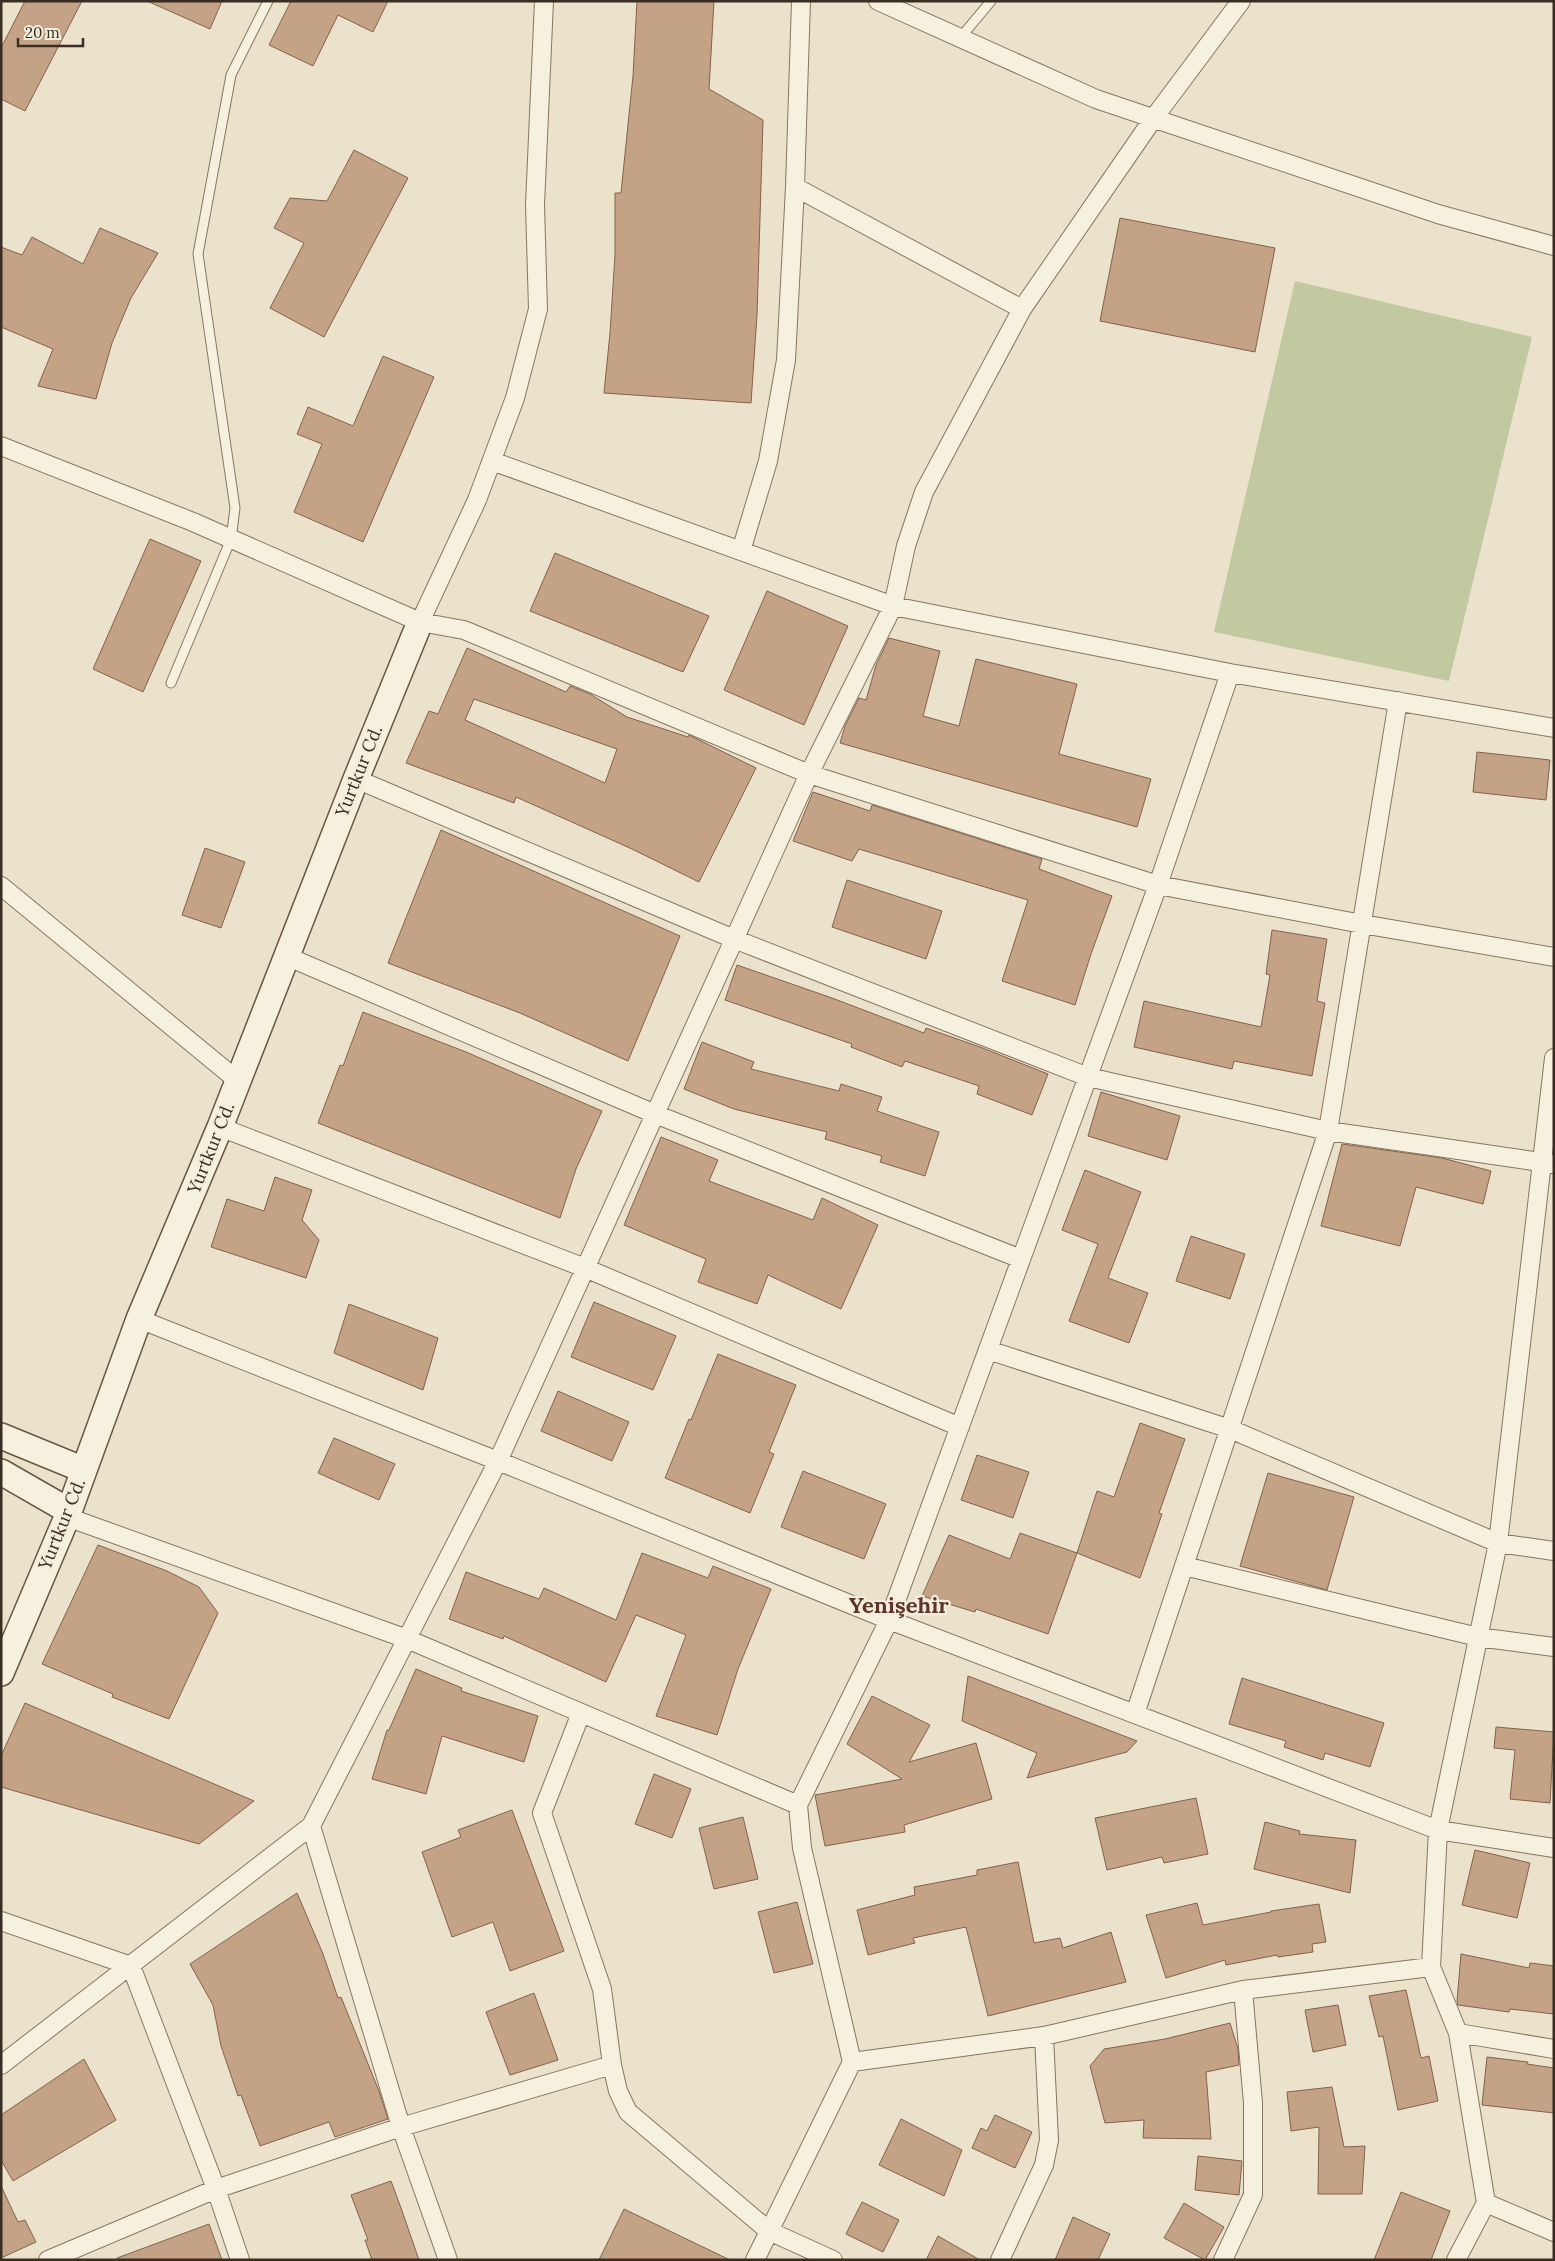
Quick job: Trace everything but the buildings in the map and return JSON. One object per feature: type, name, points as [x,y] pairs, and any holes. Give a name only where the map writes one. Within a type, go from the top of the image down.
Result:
[{"type":"street","points":[[420,622],[478,500],[515,398],[538,309],[535,205],[544,1]]},
{"type":"street","points":[[740,551],[768,461],[786,360],[795,186],[801,1]]},
{"type":"street","points":[[878,1],[1096,99],[1438,214],[1554,246]]},
{"type":"street","points":[[1,2065],[311,1826],[498,1461],[809,774],[894,606],[906,546],[924,492],[1022,309],[1154,119],[1242,1]]},
{"type":"street","points":[[795,186],[1022,309]]},
{"type":"street","points":[[1,446],[232,539],[420,622],[464,630],[809,774],[1158,885],[1362,924],[1554,957]]},
{"type":"street","points":[[492,461],[894,606],[1230,673],[1554,728]]},
{"type":"street","name":"Yurtkur Cd.","points":[[1,1673],[68,1514],[139,1319],[220,1127],[356,779],[420,622]]},
{"type":"street","points":[[755,2260],[852,2062],[802,1848],[798,1805],[889,1620],[1158,885],[1230,673]]},
{"type":"street","points":[[1135,1714],[1328,1131],[1398,701]]},
{"type":"street","points":[[356,779],[734,939],[1088,1076],[1328,1131],[1548,1164]]},
{"type":"street","points":[[1,886],[237,1080]]},
{"type":"street","points":[[286,956],[655,1114],[1021,1259]]},
{"type":"street","points":[[1456,2260],[1486,2203],[1458,2033],[1430,1966],[1438,1830],[1498,1543],[1548,1164],[1554,1058]]},
{"type":"street","points":[[220,1127],[585,1268],[960,1427]]},
{"type":"street","points":[[139,1319],[498,1461],[889,1620],[1438,1830],[1554,1848]]},
{"type":"street","points":[[988,1350],[1230,1429],[1498,1543],[1554,1551]]},
{"type":"street","points":[[1,1436],[84,1470]]},
{"type":"street","points":[[1,1472],[68,1514],[407,1638],[798,1805]]},
{"type":"street","points":[[1184,1566],[1478,1637],[1554,1647]]},
{"type":"street","points":[[581,1712],[542,1813],[602,1989],[612,2065],[618,2091],[628,2112],[769,2231],[833,2260]]},
{"type":"street","points":[[311,1826],[401,2127],[448,2260]]},
{"type":"street","points":[[1,1921],[131,1966]]},
{"type":"street","points":[[131,1966],[216,2189],[240,2260]]},
{"type":"street","points":[[852,2062],[1044,2036],[1243,1990],[1430,1966]]},
{"type":"street","points":[[1223,2260],[1253,2196],[1253,2103],[1243,1990]]},
{"type":"street","points":[[1458,2033],[1554,2049]]},
{"type":"street","points":[[1000,2260],[1044,2165],[1049,2140],[1044,2036]]},
{"type":"street","points":[[48,2260],[216,2189],[401,2127],[612,2065]]},
{"type":"street","points":[[1486,2203],[1554,2232]]},
{"type":"lane","points":[[171,683],[232,539],[235,508],[198,254],[231,76],[268,1]]},
{"type":"lane","points":[[961,37],[991,1]]},
{"type":"green space","points":[[1295,281],[1532,337],[1449,681],[1214,632]]},
{"type":"district","name":"Yenişehir","points":[[899,1605]]}]
